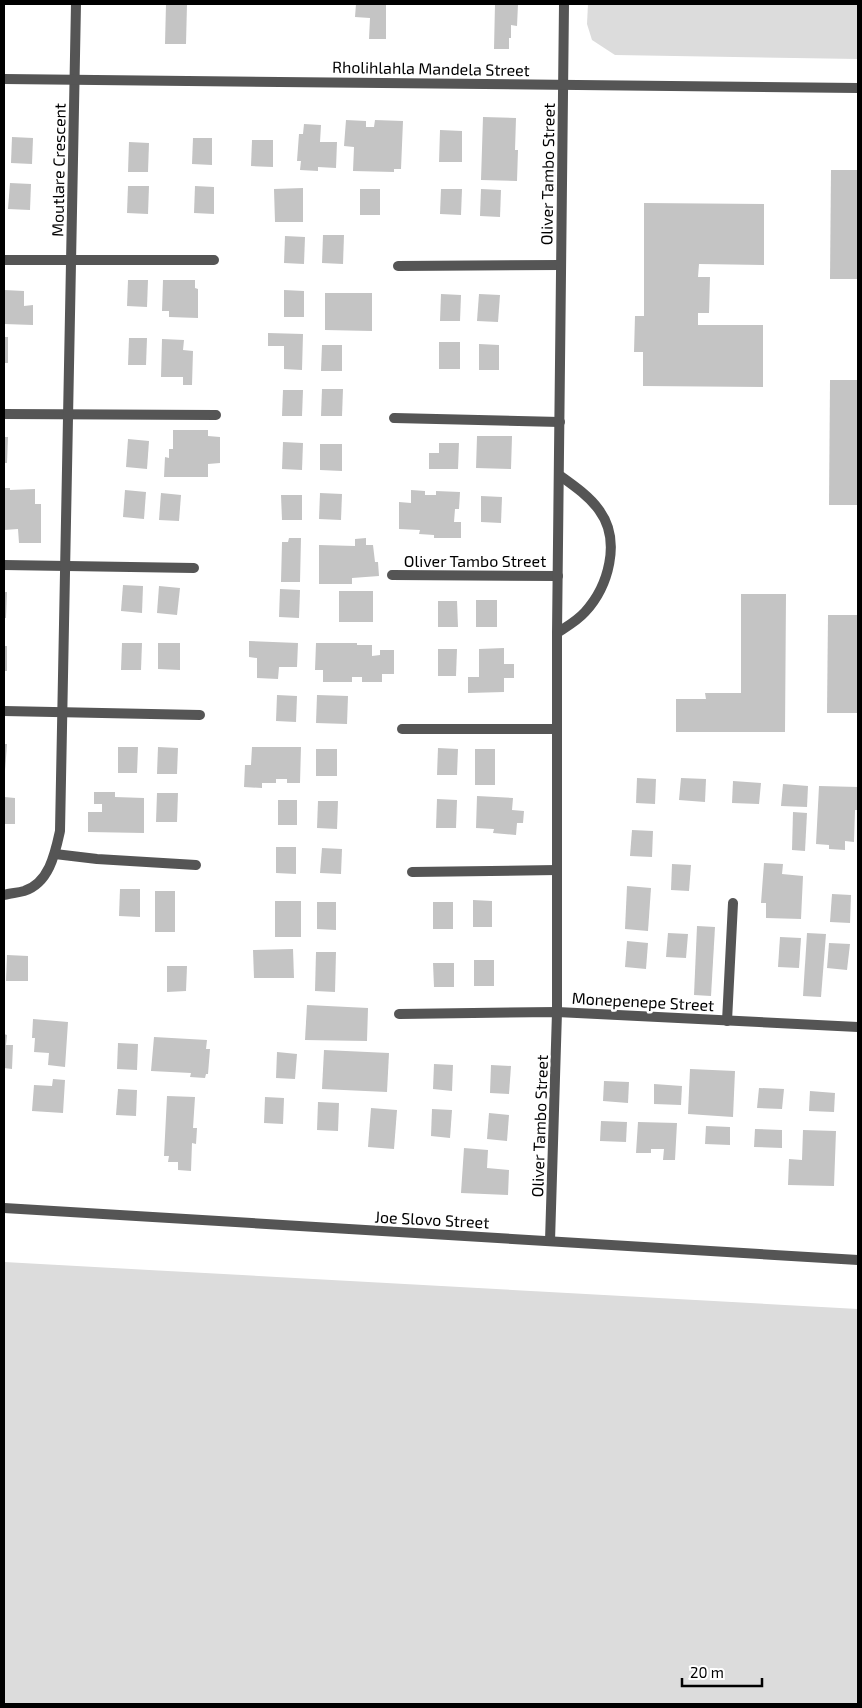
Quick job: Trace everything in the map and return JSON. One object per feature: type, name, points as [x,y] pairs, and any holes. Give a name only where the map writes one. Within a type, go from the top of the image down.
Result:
[{"type":"street","name":"Moutlare Crescent","points":[[4,895],[26,890],[44,877],[55,854],[60,831],[76,4]]},
{"type":"street","name":"Oliver Tambo Street","points":[[550,1241],[557,1012],[557,633],[564,4]]},
{"type":"street","name":"Rholihlahla Mandela Street","points":[[4,79],[858,88]]},
{"type":"street","name":"Moutlare Crescent","points":[[4,260],[214,260]]},
{"type":"street","name":"Oliver Tambo Street","points":[[398,266],[561,265]]},
{"type":"street","points":[[4,414],[216,415]]},
{"type":"street","points":[[394,418],[560,422]]},
{"type":"street","points":[[557,633],[584,614],[596,598],[610,567],[611,550],[608,530],[600,511],[582,493],[559,475]]},
{"type":"street","points":[[4,565],[194,568]]},
{"type":"street","name":"Oliver Tambo Street","points":[[392,575],[558,576]]},
{"type":"street","points":[[4,711],[200,715]]},
{"type":"street","points":[[402,729],[557,729]]},
{"type":"street","points":[[55,854],[97,859],[196,864]]},
{"type":"street","points":[[412,872],[557,870]]},
{"type":"street","name":"Monepenepe Street","points":[[728,1021],[733,903]]},
{"type":"street","points":[[399,1014],[557,1012]]},
{"type":"street","name":"Monepenepe Street","points":[[557,1012],[858,1027]]},
{"type":"street","name":"Joe Slovo Street","points":[[4,1208],[858,1260]]},
{"type":"shaded area","points":[[588,4],[858,4],[858,59],[615,55],[592,40],[587,24]]},
{"type":"shaded area","points":[[4,1262],[858,1309],[858,1704],[4,1704]]},
{"type":"building","points":[[166,4],[187,4],[186,44],[165,44]]},
{"type":"building","points":[[356,4],[386,4],[386,39],[369,39],[370,18],[355,17]]},
{"type":"building","points":[[495,4],[518,4],[517,26],[511,25],[509,49],[494,49]]},
{"type":"building","points":[[483,117],[516,118],[515,150],[518,150],[517,181],[481,180]]},
{"type":"building","points":[[346,120],[366,121],[366,127],[374,127],[375,120],[403,121],[401,169],[394,169],[394,172],[353,171],[354,147],[344,146]]},
{"type":"building","points":[[304,124],[321,125],[320,142],[337,142],[336,168],[318,167],[318,171],[300,170],[301,161],[297,161],[299,134],[303,134]]},
{"type":"building","points":[[440,130],[462,131],[462,162],[439,162]]},
{"type":"building","points":[[12,137],[33,138],[32,164],[11,163]]},
{"type":"building","points":[[193,138],[212,138],[212,165],[192,164]]},
{"type":"building","points":[[252,140],[273,140],[273,167],[251,166]]},
{"type":"building","points":[[129,142],[149,143],[148,172],[128,172]]},
{"type":"building","points":[[831,170],[858,170],[858,279],[830,279]]},
{"type":"building","points":[[10,183],[31,184],[30,210],[8,209]]},
{"type":"building","points":[[128,186],[149,186],[148,214],[127,213]]},
{"type":"building","points":[[195,186],[214,187],[214,214],[194,213]]},
{"type":"building","points":[[303,188],[303,222],[275,222],[274,189]]},
{"type":"building","points":[[360,189],[380,189],[380,215],[360,215]]},
{"type":"building","points":[[441,189],[462,189],[461,215],[440,214]]},
{"type":"building","points":[[481,189],[501,190],[500,217],[480,216]]},
{"type":"building","points":[[644,203],[764,204],[764,265],[699,264],[698,277],[710,277],[709,313],[698,313],[698,325],[763,325],[763,387],[643,386],[643,352],[634,352],[635,316],[644,316]]},
{"type":"building","points":[[323,235],[344,235],[343,264],[322,263]]},
{"type":"building","points":[[285,236],[305,237],[304,264],[284,263]]},
{"type":"building","points":[[128,280],[148,280],[147,307],[127,306]]},
{"type":"building","points":[[163,280],[195,280],[195,288],[198,289],[198,318],[169,317],[169,311],[162,311]]},
{"type":"building","points":[[4,290],[24,291],[24,306],[33,305],[33,325],[4,324]]},
{"type":"building","points":[[284,290],[304,291],[304,317],[284,317]]},
{"type":"building","points":[[325,293],[372,293],[372,331],[325,330]]},
{"type":"building","points":[[441,294],[461,295],[460,321],[440,321]]},
{"type":"building","points":[[479,294],[500,295],[498,322],[477,321]]},
{"type":"building","points":[[268,333],[303,334],[302,370],[284,369],[284,346],[268,346]]},
{"type":"building","points":[[4,337],[8,337],[8,363],[4,363]]},
{"type":"building","points":[[129,338],[147,338],[146,365],[128,365]]},
{"type":"building","points":[[162,339],[184,340],[183,350],[193,351],[192,385],[183,385],[183,377],[161,377]]},
{"type":"building","points":[[439,342],[460,342],[460,369],[439,369]]},
{"type":"building","points":[[479,344],[499,345],[499,370],[479,370]]},
{"type":"building","points":[[322,345],[342,345],[342,371],[321,371]]},
{"type":"building","points":[[830,380],[858,380],[858,505],[829,505]]},
{"type":"building","points":[[322,389],[343,389],[342,416],[321,416]]},
{"type":"building","points":[[283,390],[303,390],[302,416],[282,416]]},
{"type":"building","points":[[173,430],[208,430],[208,436],[220,437],[220,463],[208,464],[208,477],[164,477],[165,457],[169,458],[169,449],[173,449]]},
{"type":"building","points":[[477,436],[512,436],[511,469],[476,468]]},
{"type":"building","points":[[4,437],[8,437],[7,463],[4,463]]},
{"type":"building","points":[[128,439],[149,441],[147,469],[126,467]]},
{"type":"building","points":[[283,442],[303,443],[302,470],[282,469]]},
{"type":"building","points":[[439,443],[459,443],[458,469],[429,469],[429,453],[439,453]]},
{"type":"building","points":[[320,444],[342,444],[342,471],[320,470]]},
{"type":"building","points":[[4,488],[10,488],[10,490],[35,489],[35,504],[41,504],[41,543],[19,543],[18,529],[4,530]]},
{"type":"building","points":[[125,490],[146,492],[144,519],[123,517]]},
{"type":"building","points":[[411,490],[425,491],[425,495],[436,495],[436,491],[460,492],[459,509],[455,509],[454,522],[461,522],[461,538],[434,538],[434,535],[419,534],[420,530],[399,529],[399,502],[411,503]]},
{"type":"building","points":[[161,493],[181,495],[179,521],[159,520]]},
{"type":"building","points":[[320,493],[342,494],[341,520],[319,519]]},
{"type":"building","points":[[281,495],[302,495],[302,520],[282,520]]},
{"type":"building","points":[[481,496],[502,497],[501,523],[481,522]]},
{"type":"building","points":[[289,538],[301,538],[300,582],[281,582],[282,542],[288,542]]},
{"type":"building","points":[[366,538],[366,545],[373,545],[375,562],[378,562],[379,576],[352,578],[352,584],[319,584],[319,545],[355,546],[355,539]]},
{"type":"building","points":[[123,585],[143,586],[142,613],[121,611]]},
{"type":"building","points":[[159,586],[180,588],[177,615],[157,613]]},
{"type":"building","points":[[280,589],[300,590],[299,618],[279,617]]},
{"type":"building","points":[[339,591],[373,591],[373,622],[339,622]]},
{"type":"building","points":[[4,592],[7,592],[6,618],[4,618]]},
{"type":"building","points":[[741,594],[786,594],[785,732],[676,732],[676,699],[706,699],[705,693],[741,693]]},
{"type":"building","points":[[476,600],[497,600],[497,627],[476,627]]},
{"type":"building","points":[[438,601],[457,601],[458,627],[438,627]]},
{"type":"building","points":[[828,615],[858,615],[858,713],[827,713]]},
{"type":"building","points":[[249,641],[298,643],[297,667],[279,667],[278,679],[257,678],[257,658],[249,657]]},
{"type":"building","points":[[122,643],[142,643],[141,670],[121,670]]},
{"type":"building","points":[[158,643],[180,643],[180,670],[158,669]]},
{"type":"building","points":[[316,643],[372,645],[372,656],[380,655],[380,650],[394,650],[394,674],[382,674],[382,682],[362,682],[362,677],[352,677],[352,682],[323,682],[323,670],[315,670]]},
{"type":"building","points":[[4,646],[7,646],[7,671],[4,671]]},
{"type":"building","points":[[504,648],[504,664],[514,664],[514,678],[504,678],[504,692],[468,693],[468,677],[479,677],[479,649]]},
{"type":"building","points":[[438,649],[457,649],[456,676],[438,676]]},
{"type":"building","points":[[277,695],[297,696],[296,722],[276,721]]},
{"type":"building","points":[[317,695],[348,696],[347,724],[316,723]]},
{"type":"building","points":[[4,744],[7,744],[5,771],[4,771]]},
{"type":"building","points":[[118,747],[138,747],[137,773],[118,773]]},
{"type":"building","points":[[158,747],[178,748],[177,774],[157,774]]},
{"type":"building","points":[[252,747],[301,747],[300,783],[287,783],[287,779],[276,779],[276,783],[262,783],[262,788],[244,787],[245,765],[251,765]]},
{"type":"building","points":[[438,748],[458,749],[457,775],[437,775]]},
{"type":"building","points":[[316,749],[337,749],[337,776],[316,776]]},
{"type":"building","points":[[475,749],[495,749],[495,785],[475,785]]},
{"type":"building","points":[[637,778],[656,779],[655,804],[636,803]]},
{"type":"building","points":[[681,778],[706,779],[705,802],[679,800]]},
{"type":"building","points":[[733,781],[761,783],[759,804],[732,803]]},
{"type":"building","points":[[783,784],[808,786],[807,807],[781,806]]},
{"type":"building","points":[[819,786],[858,787],[858,810],[855,810],[854,842],[845,841],[845,850],[829,849],[829,845],[816,844]]},
{"type":"building","points":[[94,792],[115,792],[115,797],[144,798],[144,833],[88,832],[88,812],[102,812],[102,804],[94,804]]},
{"type":"building","points":[[157,793],[178,793],[177,822],[156,822]]},
{"type":"building","points":[[477,796],[513,798],[512,810],[524,811],[523,823],[517,823],[516,835],[493,833],[494,829],[476,828]]},
{"type":"building","points":[[4,797],[15,798],[15,824],[4,824]]},
{"type":"building","points":[[437,799],[457,800],[456,828],[436,828]]},
{"type":"building","points":[[278,800],[297,800],[297,825],[278,825]]},
{"type":"building","points":[[318,801],[338,801],[337,829],[317,828]]},
{"type":"building","points":[[793,812],[807,813],[805,851],[792,850]]},
{"type":"building","points":[[632,830],[653,831],[652,857],[630,856]]},
{"type":"building","points":[[276,847],[296,847],[296,874],[276,873]]},
{"type":"building","points":[[322,848],[342,849],[341,874],[320,873]]},
{"type":"building","points":[[764,863],[783,864],[782,874],[803,876],[801,919],[766,918],[766,903],[761,903]]},
{"type":"building","points":[[672,864],[691,865],[689,891],[671,890]]},
{"type":"building","points":[[627,886],[651,888],[648,931],[625,929]]},
{"type":"building","points":[[120,889],[140,889],[140,917],[119,916]]},
{"type":"building","points":[[155,891],[175,891],[175,932],[155,932]]},
{"type":"building","points":[[832,894],[851,895],[850,923],[830,922]]},
{"type":"building","points":[[473,900],[492,901],[492,927],[473,927]]},
{"type":"building","points":[[275,901],[301,901],[301,937],[275,937]]},
{"type":"building","points":[[317,902],[336,902],[336,930],[317,929]]},
{"type":"building","points":[[433,902],[453,902],[453,929],[433,929]]},
{"type":"building","points":[[697,926],[715,927],[711,996],[694,995]]},
{"type":"building","points":[[668,933],[688,934],[686,958],[666,957]]},
{"type":"building","points":[[807,933],[826,934],[821,997],[803,996]]},
{"type":"building","points":[[780,937],[801,938],[799,968],[778,967]]},
{"type":"building","points":[[627,941],[648,943],[646,969],[625,967]]},
{"type":"building","points":[[829,943],[850,944],[847,970],[827,968]]},
{"type":"building","points":[[293,949],[294,978],[254,978],[253,950]]},
{"type":"building","points":[[316,952],[336,952],[335,992],[315,991]]},
{"type":"building","points":[[7,955],[28,956],[28,981],[6,981]]},
{"type":"building","points":[[474,960],[494,960],[494,986],[474,986]]},
{"type":"building","points":[[433,963],[454,963],[454,987],[434,987]]},
{"type":"building","points":[[167,966],[187,966],[186,991],[167,992]]},
{"type":"building","points":[[307,1005],[368,1008],[367,1041],[305,1040]]},
{"type":"building","points":[[33,1019],[68,1022],[65,1067],[48,1065],[49,1053],[34,1052],[35,1038],[32,1038]]},
{"type":"building","points":[[4,1034],[7,1035],[6,1045],[13,1045],[12,1069],[4,1068]]},
{"type":"building","points":[[154,1037],[207,1040],[206,1049],[210,1049],[208,1074],[206,1074],[205,1078],[190,1077],[191,1073],[151,1071]]},
{"type":"building","points":[[118,1043],[138,1044],[137,1070],[117,1069]]},
{"type":"building","points":[[324,1050],[389,1053],[387,1092],[322,1089]]},
{"type":"building","points":[[277,1052],[297,1054],[295,1079],[276,1078]]},
{"type":"building","points":[[434,1064],[453,1065],[452,1091],[433,1089]]},
{"type":"building","points":[[491,1065],[511,1066],[509,1094],[490,1093]]},
{"type":"building","points":[[690,1069],[735,1071],[733,1117],[688,1114]]},
{"type":"building","points":[[53,1079],[65,1080],[63,1113],[32,1111],[34,1085],[52,1086]]},
{"type":"building","points":[[604,1081],[629,1082],[628,1103],[603,1101]]},
{"type":"building","points":[[654,1084],[682,1086],[681,1105],[654,1104]]},
{"type":"building","points":[[759,1088],[784,1089],[782,1109],[757,1108]]},
{"type":"building","points":[[118,1089],[137,1090],[136,1116],[116,1115]]},
{"type":"building","points":[[810,1091],[835,1093],[834,1112],[809,1111]]},
{"type":"building","points":[[167,1096],[195,1097],[193,1128],[197,1128],[196,1144],[192,1143],[191,1171],[178,1170],[178,1162],[168,1162],[169,1156],[164,1156]]},
{"type":"building","points":[[265,1097],[284,1098],[283,1124],[264,1123]]},
{"type":"building","points":[[318,1102],[339,1103],[338,1131],[317,1130]]},
{"type":"building","points":[[371,1108],[397,1110],[394,1149],[368,1147]]},
{"type":"building","points":[[432,1109],[452,1110],[450,1138],[431,1136]]},
{"type":"building","points":[[489,1113],[509,1115],[507,1141],[487,1139]]},
{"type":"building","points":[[601,1121],[627,1122],[626,1142],[600,1141]]},
{"type":"building","points":[[638,1122],[677,1123],[675,1160],[663,1160],[664,1149],[651,1149],[651,1153],[636,1153]]},
{"type":"building","points":[[706,1126],[730,1127],[730,1145],[705,1144]]},
{"type":"building","points":[[755,1129],[782,1130],[782,1148],[754,1147]]},
{"type":"building","points":[[803,1130],[836,1131],[834,1186],[788,1185],[789,1159],[802,1160]]},
{"type":"building","points":[[464,1148],[488,1150],[487,1168],[509,1170],[508,1195],[461,1193]]}]
